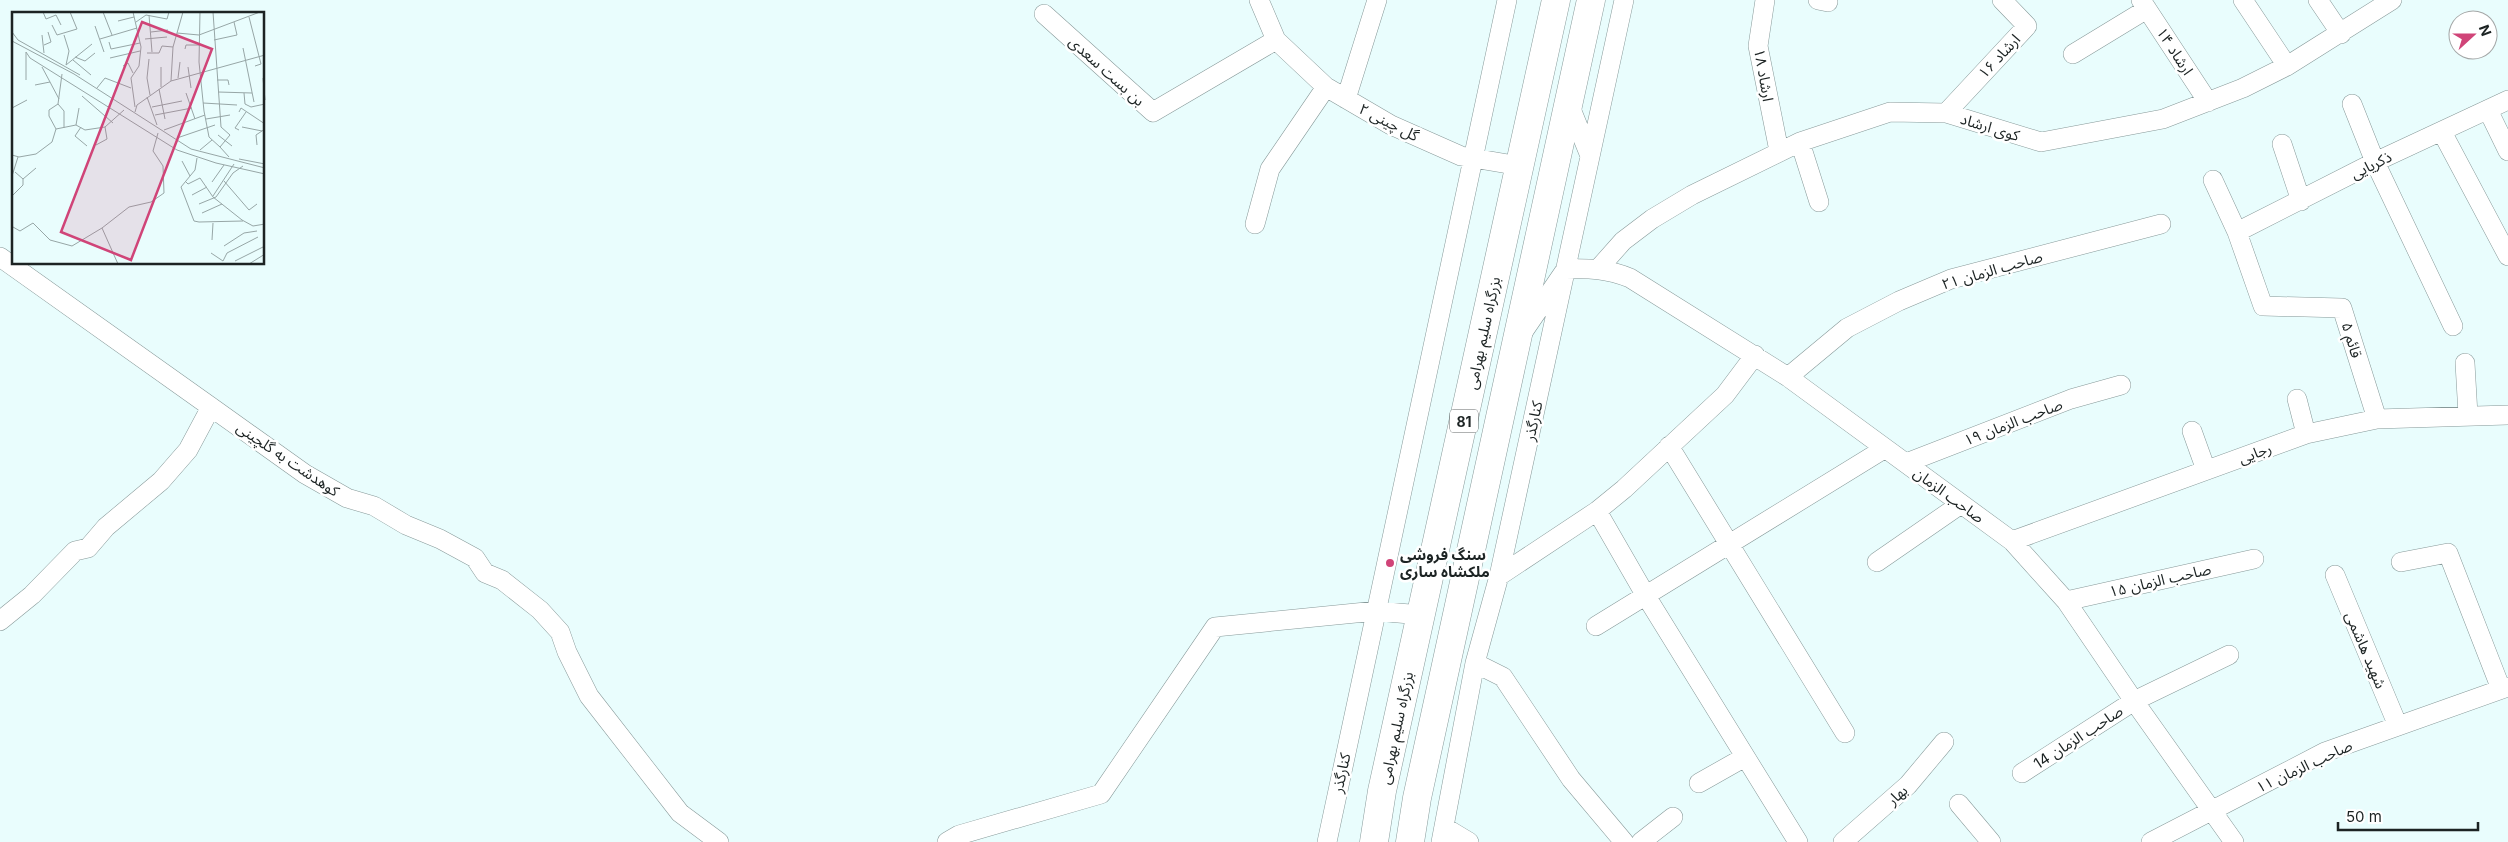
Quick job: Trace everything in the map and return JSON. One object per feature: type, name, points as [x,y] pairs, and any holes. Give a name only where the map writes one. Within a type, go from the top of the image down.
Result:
[{"type":"highway","name":"بزرگراه سلیم بهرامی","points":[[1374,842],[1382,791],[1556,0]]},
{"type":"highway","name":"81","points":[[1410,842],[1417,798],[1591,0]]},
{"type":"street","points":[[1259,0],[1276,40]]},
{"type":"street","points":[[1346,99],[1377,0]]},
{"type":"street","name":"کنارگذر","points":[[1327,842],[1507,0]]},
{"type":"street","name":"کنارگذر","points":[[1443,834],[1475,663],[1499,576],[1624,0]]},
{"type":"street","name":"ارشاد ۱۸","points":[[1765,0],[1758,46],[1779,150]]},
{"type":"street","name":"ارشاد ۱۶","points":[[1946,113],[2027,26],[2002,0]]},
{"type":"street","points":[[2243,0],[2287,66]]},
{"type":"street","points":[[2318,0],[2341,34]]},
{"type":"street","name":"کوی ارشاد","points":[[1599,268],[1623,241],[1652,220],[1692,195],[1779,150],[1800,142],[1890,112],[1946,113],[2041,142],[2162,119],[2244,88],[2287,66],[2341,34],[2392,0]]},
{"type":"street","points":[[2073,54],[2144,5]]},
{"type":"street","name":"ارشاد ۱۴","points":[[2144,5],[2208,102]]},
{"type":"street","name":"بن بست سعدی","points":[[1044,14],[1153,112],[1276,40]]},
{"type":"street","name":"گل چینی ۲","points":[[1276,40],[1326,87],[1392,125],[1461,156],[1520,166]]},
{"type":"street","points":[[1256,224],[1270,169],[1326,87]]},
{"type":"street","name":"ذکریایی","points":[[2237,232],[2375,162],[2508,100]]},
{"type":"street","points":[[1569,104],[1590,156]]},
{"type":"street","points":[[2352,104],[2375,162],[2452,326]]},
{"type":"street","points":[[2488,110],[2508,151]]},
{"type":"street","points":[[2442,132],[2508,256]]},
{"type":"street","points":[[1800,142],[1819,202]]},
{"type":"street","points":[[2282,144],[2301,201]]},
{"type":"street","points":[[2212,180],[2237,232]]},
{"type":"street","name":"صاحب الزمان ۲۱","points":[[1788,377],[1847,328],[1899,301],[1951,278],[2161,224]]},
{"type":"street","name":"قائم ۵","points":[[2237,232],[2262,306],[2342,308],[2377,419]]},
{"type":"street","name":"کوهدشت به گلچینی","points":[[0,257],[305,474],[338,493],[374,506],[406,525],[440,539],[475,558],[485,573],[502,580],[540,610],[560,632],[567,652],[589,696],[680,813],[719,842]]},
{"type":"street","name":"صاحب الزمان","points":[[1566,269],[1599,268],[1614,271],[1630,278],[1788,377],[2012,541],[2066,601],[2234,842]]},
{"type":"street","points":[[1518,339],[1566,269]]},
{"type":"street","points":[[1499,576],[1597,511],[1624,489],[1725,395],[1755,355]]},
{"type":"street","points":[[2466,363],[2468,415]]},
{"type":"street","name":"صاحب الزمان ۱۹","points":[[1906,463],[2071,399],[2121,385]]},
{"type":"street","points":[[2297,398],[2306,434]]},
{"type":"street","points":[[0,621],[32,595],[75,551],[88,548],[106,527],[161,481],[188,450],[211,407]]},
{"type":"street","name":"رجایی","points":[[2012,541],[2306,434],[2377,419],[2508,415]]},
{"type":"street","points":[[2192,431],[2206,470]]},
{"type":"street","points":[[1669,446],[1844,732]]},
{"type":"street","points":[[1596,626],[1884,449]]},
{"type":"street","points":[[1876,562],[1961,504]]},
{"type":"street","points":[[1597,511],[1646,596],[1798,842]]},
{"type":"street","points":[[2401,562],[2448,553],[2505,688]]},
{"type":"street","name":"صاحب الزمان ۱۵","points":[[2066,601],[2254,559]]},
{"type":"street","name":"شهید هاشمی","points":[[2334,575],[2398,726]]},
{"type":"street","points":[[947,842],[959,835],[1101,794],[1215,626],[1376,611],[1421,615]]},
{"type":"street","name":"صاحب الزمان 14","points":[[2022,773],[2134,701],[2229,655]]},
{"type":"street","points":[[1475,663],[1503,677],[1571,779],[1624,842]]},
{"type":"street","name":"صاحب الزمان ۱۱","points":[[2151,842],[2325,752],[2505,688]]},
{"type":"street","name":"بهار","points":[[1843,842],[1908,785],[1944,742]]},
{"type":"street","points":[[1699,783],[1745,757]]},
{"type":"street","points":[[1959,804],[1991,842]]},
{"type":"street","points":[[1640,842],[1673,817]]},
{"type":"street","points":[[1443,834],[1469,842]]},
{"type":"place","name":"سنگ فروشی ملکشاه ساری","points":[[1390,563]]}]
